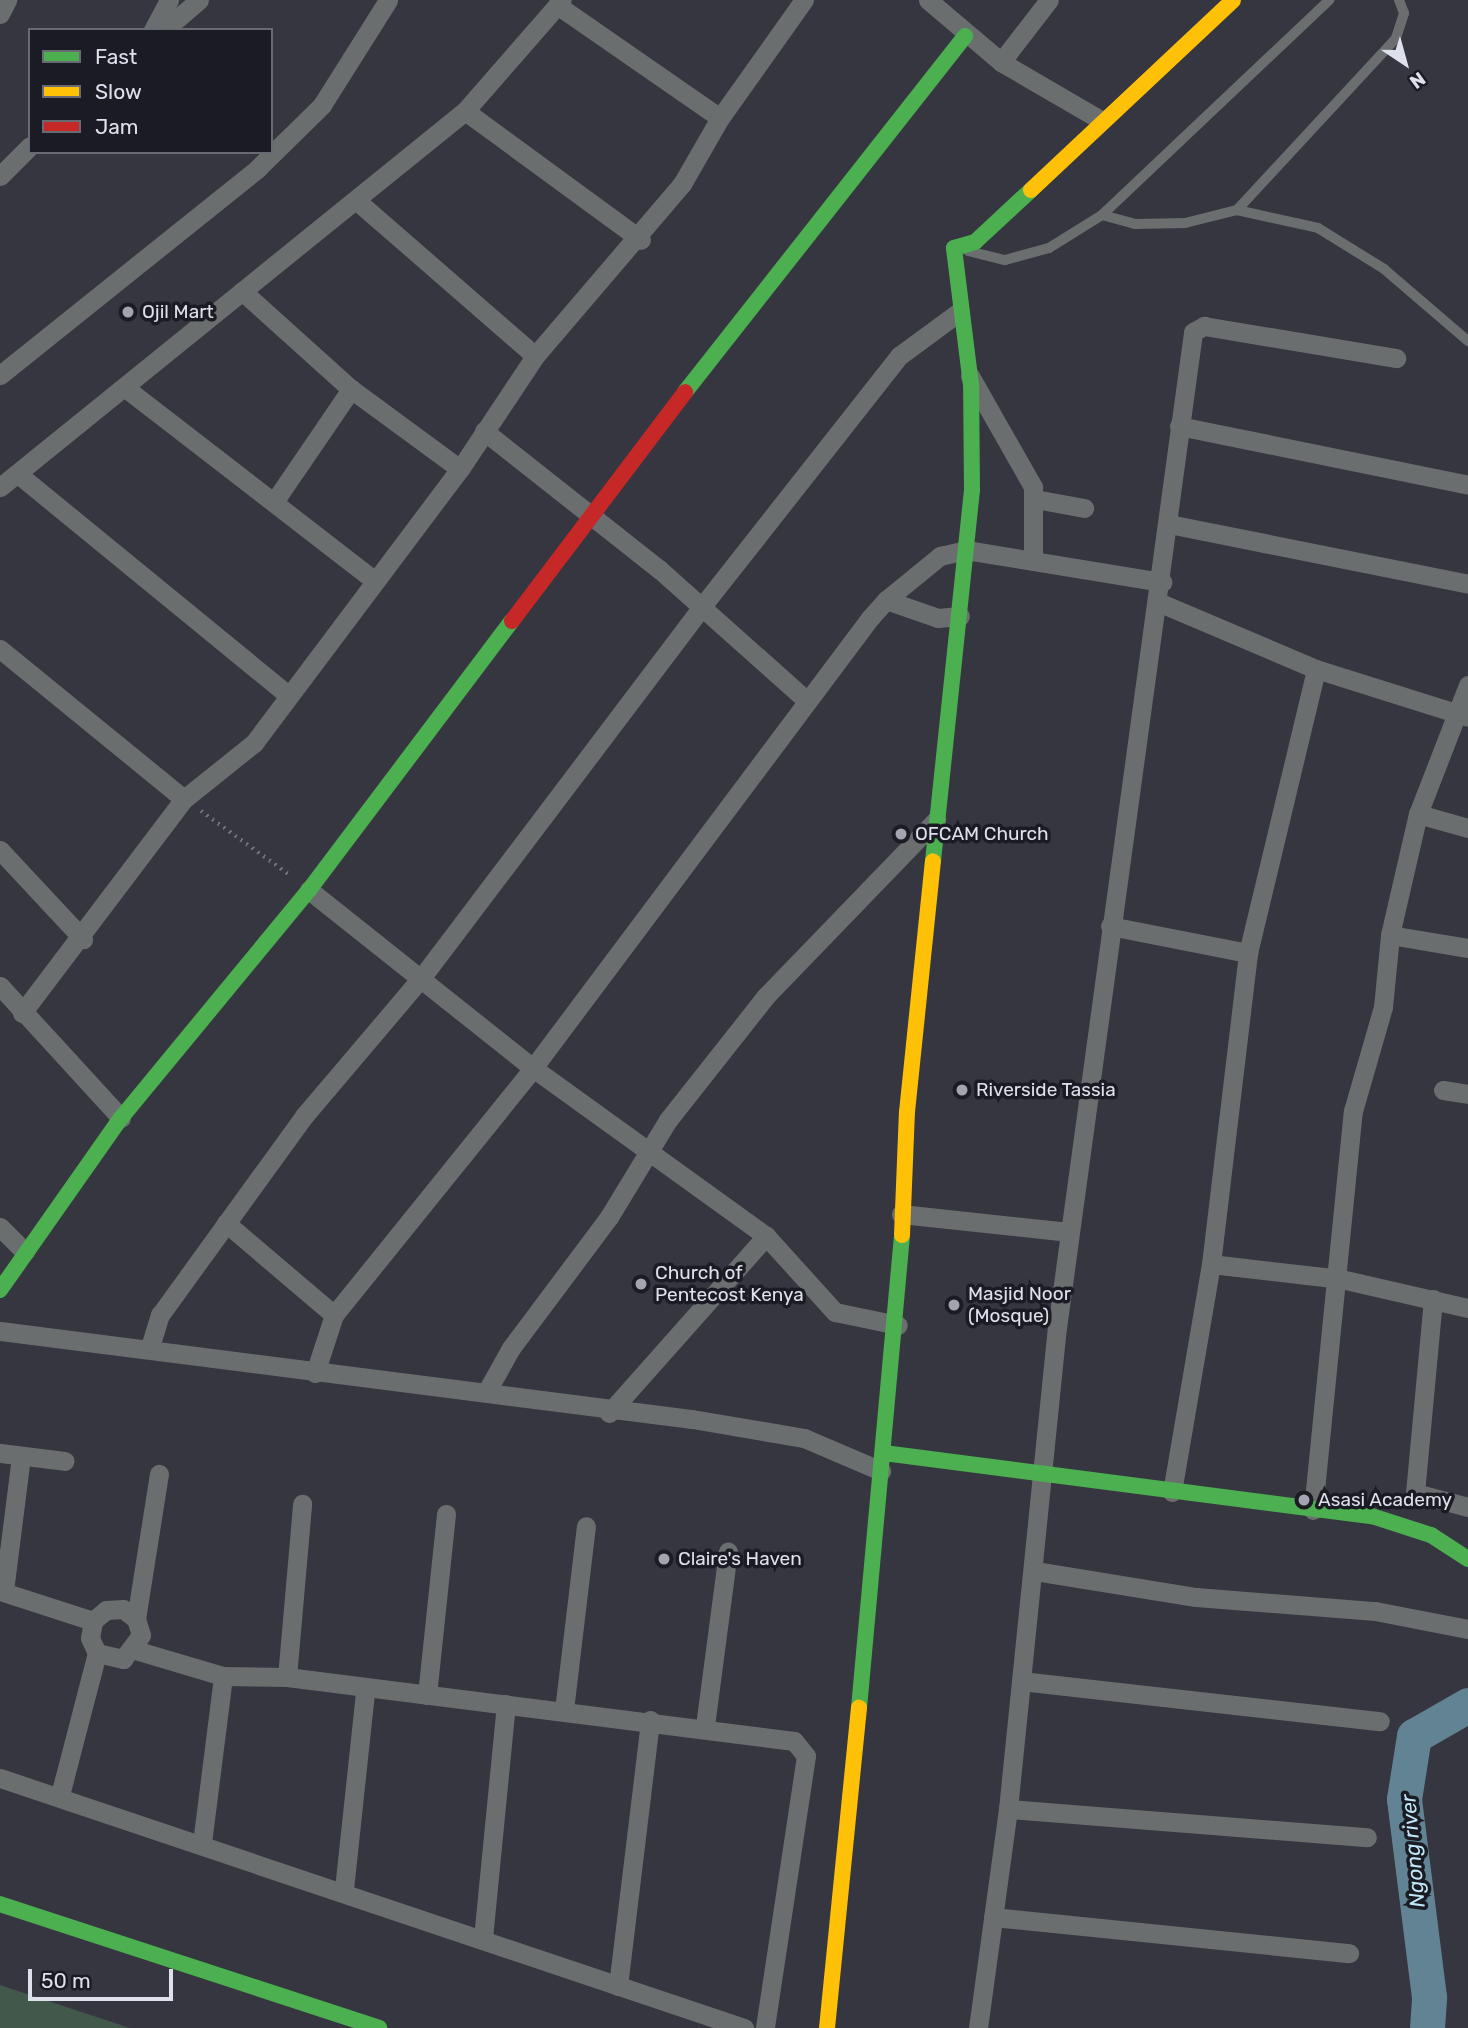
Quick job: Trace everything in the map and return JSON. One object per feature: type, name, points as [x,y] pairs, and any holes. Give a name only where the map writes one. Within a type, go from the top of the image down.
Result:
[{"type":"street","points":[[0,14],[7,0]]},
{"type":"street","points":[[154,28],[169,0]]},
{"type":"street","points":[[166,28],[199,0]]},
{"type":"street","points":[[273,153],[323,105],[388,0]]},
{"type":"street","points":[[928,0],[965,36],[1001,62],[1099,119]]},
{"type":"street","points":[[1001,62],[1049,0]]},
{"type":"street","points":[[827,2028],[882,1462],[898,1325],[901,1214],[936,820],[966,550],[969,375],[959,312],[954,248],[975,242],[1099,119],[1234,0]]},
{"type":"street","points":[[0,487],[128,390],[242,291],[466,111],[560,2],[720,118]]},
{"type":"street","points":[[22,1013],[82,939],[184,799],[254,743],[460,469],[535,356],[594,284],[641,240],[798,2]]},
{"type":"street","points":[[0,1290],[121,1118],[309,890],[592,517],[965,36]]},
{"type":"street","points":[[466,111],[641,240]]},
{"type":"street","points":[[0,176],[28,148]]},
{"type":"street","points":[[0,375],[272,154]]},
{"type":"street","points":[[357,201],[535,356]]},
{"type":"street","points":[[242,291],[351,390],[460,469]]},
{"type":"street","points":[[150,1347],[160,1315],[304,1116],[422,977],[699,609],[899,356],[959,312]]},
{"type":"street","points":[[983,2027],[993,1917],[1035,1571],[1042,1475],[1069,1232],[1110,926],[1162,582],[1179,426],[1198,327],[1396,358]]},
{"type":"street","points":[[969,375],[1001,424],[1035,499],[1033,561]]},
{"type":"street","points":[[128,390],[374,580]]},
{"type":"street","points":[[274,502],[351,390]]},
{"type":"street","points":[[1179,426],[1468,485]]},
{"type":"street","points":[[484,431],[592,517],[806,699]]},
{"type":"street","points":[[18,474],[288,695]]},
{"type":"street","points":[[1035,499],[1084,508]]},
{"type":"street","points":[[1169,524],[1468,584]]},
{"type":"street","points":[[315,1373],[334,1315],[533,1068],[806,699],[886,600],[940,556],[966,550],[1162,582]]},
{"type":"street","points":[[886,600],[938,618],[960,616]]},
{"type":"street","points":[[1158,602],[1316,669],[1462,715]]},
{"type":"street","points":[[0,649],[184,799]]},
{"type":"street","points":[[1172,1492],[1211,1264],[1248,953],[1316,669]]},
{"type":"street","points":[[1312,1510],[1341,1279],[1353,1111],[1383,1007],[1390,935],[1418,814],[1462,715],[1468,685]]},
{"type":"street","points":[[1418,814],[1468,828]]},
{"type":"street","points":[[487,1391],[511,1348],[609,1217],[645,1152],[766,996],[936,820]]},
{"type":"street","points":[[0,850],[82,939]]},
{"type":"street","points":[[309,890],[422,977],[533,1068],[645,1152],[766,1236],[835,1312],[898,1325]]},
{"type":"street","points":[[1110,926],[1248,953]]},
{"type":"street","points":[[1390,935],[1468,948]]},
{"type":"street","points":[[0,986],[121,1118]]},
{"type":"street","points":[[1443,1090],[1468,1094]]},
{"type":"street","points":[[901,1214],[1069,1232]]},
{"type":"street","points":[[226,1223],[334,1315]]},
{"type":"street","points":[[0,1227],[26,1252]]},
{"type":"street","points":[[609,1413],[766,1236]]},
{"type":"street","points":[[1211,1264],[1341,1279],[1468,1308]]},
{"type":"street","points":[[1433,1298],[1415,1493],[1468,1507]]},
{"type":"street","points":[[0,1331],[150,1347],[315,1373],[487,1391],[609,1413],[804,1438],[882,1462],[1042,1475],[1395,1521],[1468,1559]]},
{"type":"street","points":[[0,1453],[65,1461]]},
{"type":"street","points":[[21,1456],[2,1591],[93,1621],[114,1610],[136,1619]]},
{"type":"street","points":[[135,1650],[141,1635],[136,1619],[159,1474]]},
{"type":"street","points":[[287,1677],[302,1504]]},
{"type":"street","points":[[427,1695],[446,1514]]},
{"type":"street","points":[[564,1710],[586,1526]]},
{"type":"street","points":[[705,1726],[728,1552]]},
{"type":"street","points":[[1035,1571],[1196,1597],[1375,1611],[1468,1629]]},
{"type":"street","points":[[93,1621],[90,1638],[97,1653],[109,1660],[135,1650],[223,1676],[287,1677],[365,1691],[427,1695],[705,1726],[794,1741],[806,1756],[765,2028]]},
{"type":"street","points":[[60,1795],[97,1653]]},
{"type":"street","points":[[202,1843],[223,1676]]},
{"type":"street","points":[[1021,1681],[1380,1721]]},
{"type":"street","points":[[344,1889],[365,1691]]},
{"type":"street","points":[[483,1938],[506,1704]]},
{"type":"street","points":[[618,1986],[650,1720]]},
{"type":"street","points":[[0,1778],[60,1795],[344,1889],[744,2028]]},
{"type":"street","points":[[1008,1810],[1367,1837]]},
{"type":"street","points":[[0,1904],[379,2028]]},
{"type":"street","points":[[993,1917],[1349,1953]]},
{"type":"lane","points":[[954,248],[1005,260],[1049,248],[1102,215],[1328,0]]},
{"type":"lane","points":[[1237,210],[1396,38],[1404,13],[1399,0]]},
{"type":"lane","points":[[1102,215],[1135,224],[1185,223],[1237,210],[1318,228],[1384,270],[1468,341]]},
{"type":"path","points":[[184,799],[309,890]]},
{"type":"green space","points":[[0,1985],[130,2028],[0,2028]]},
{"type":"waterway","name":"Ngong river","points":[[1427,2028],[1429,1997],[1404,1799],[1414,1736],[1468,1705]]},
{"type":"traffic: fast","points":[[685,392],[965,36]]},
{"type":"traffic: fast","points":[[933,861],[972,490],[971,385],[954,248],[975,242],[1031,190]]},
{"type":"traffic: fast","points":[[0,1290],[121,1118],[309,890],[512,621]]},
{"type":"traffic: fast","points":[[859,1708],[902,1235]]},
{"type":"traffic: fast","points":[[884,1453],[1372,1516],[1431,1535],[1468,1559]]},
{"type":"traffic: fast","points":[[0,1904],[379,2028]]},
{"type":"traffic: slow","points":[[1031,190],[1233,0]]},
{"type":"traffic: slow","points":[[902,1235],[907,1112],[933,861]]},
{"type":"traffic: slow","points":[[827,2028],[859,1708]]},
{"type":"traffic: jam","points":[[512,621],[685,392]]},
{"type":"place","name":"Ojil Mart","points":[[128,312]]},
{"type":"place","name":"OFCAM Church","points":[[901,834]]},
{"type":"place","name":"Riverside Tassia","points":[[962,1090]]},
{"type":"place","name":"Church of Pentecost Kenya","points":[[641,1284]]},
{"type":"place","name":"Masjid Noor (Mosque)","points":[[954,1305]]},
{"type":"place","name":"Asasi Academy","points":[[1304,1500]]},
{"type":"place","name":"Claire's Haven","points":[[664,1559]]}]
